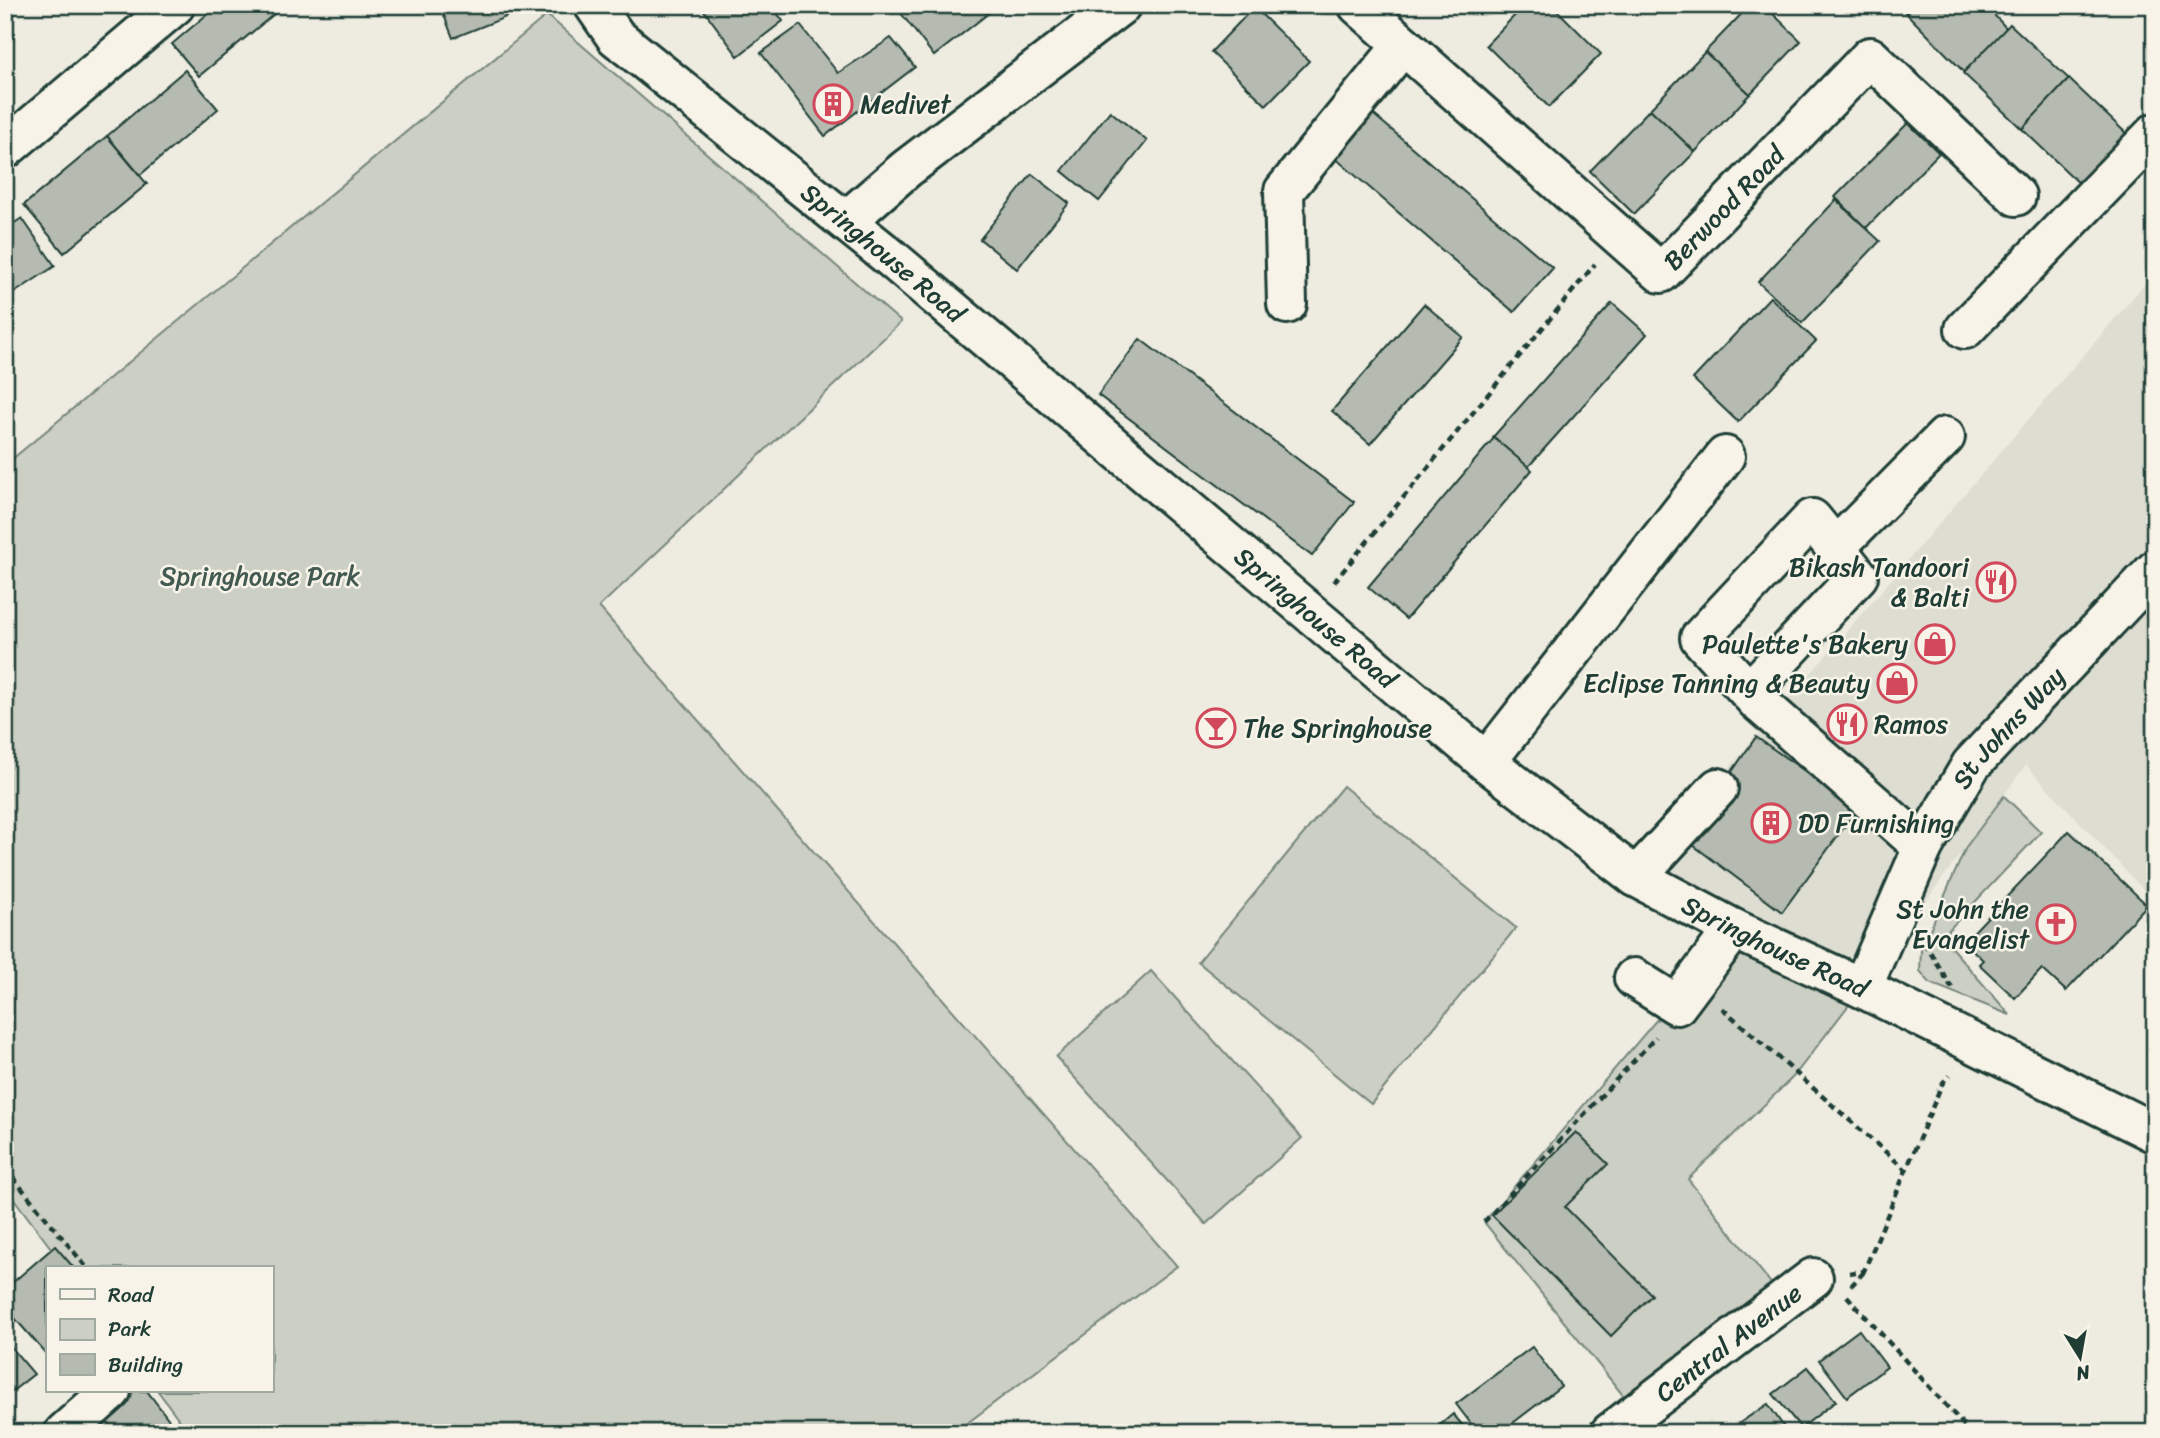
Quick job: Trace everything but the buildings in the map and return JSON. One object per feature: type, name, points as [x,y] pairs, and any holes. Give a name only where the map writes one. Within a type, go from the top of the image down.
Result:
[{"type":"street","points":[[5,149],[175,5]]},
{"type":"street","name":"Springhouse Road","points":[[594,5],[616,37],[812,197],[846,221],[1486,762],[1636,877],[1734,929],[1862,988],[2155,1133]]},
{"type":"street","points":[[846,221],[906,169],[1121,5]]},
{"type":"street","name":"Berwood Road","points":[[1358,5],[1661,273],[1870,57],[2017,196]]},
{"type":"street","points":[[1287,304],[1284,191],[1403,45]]},
{"type":"street","points":[[1965,329],[2155,133]]},
{"type":"street","points":[[1835,548],[1945,437]]},
{"type":"street","points":[[1486,762],[1725,456]]},
{"type":"street","points":[[1750,691],[1858,576],[1812,520],[1700,638],[1750,691],[1923,847]]},
{"type":"street","name":"St Johns Way","points":[[1862,988],[1923,847],[1971,765],[2155,570]]},
{"type":"street","points":[[1636,877],[1718,788]]},
{"type":"street","points":[[1634,978],[1686,993],[1734,929]]},
{"type":"street","name":"Central Avenue","points":[[1610,1433],[1814,1278]]},
{"type":"street","points":[[64,1433],[110,1392]]},
{"type":"path","points":[[1309,612],[1618,235]]},
{"type":"path","points":[[1900,902],[1957,997]]},
{"type":"path","points":[[1484,1222],[1668,1025],[1686,993],[1905,1169]]},
{"type":"path","points":[[1950,1074],[1942,1084],[1864,1271],[1845,1294],[1971,1433]]},
{"type":"path","points":[[5,1168],[86,1266]]},
{"type":"path","points":[[1814,1278],[1864,1271]]},
{"type":"shaded area","points":[[2155,272],[2155,902],[2026,765],[1862,988],[1636,877]]},
{"type":"green space","name":"Springhouse Park","points":[[547,15],[901,322],[599,607],[1177,1266],[954,1433],[189,1433],[159,1392],[273,1392],[273,1266],[64,1266],[5,1187],[5,465]]},
{"type":"green space","points":[[1343,786],[1516,928],[1371,1104],[1198,962]]},
{"type":"green space","points":[[2004,796],[2041,832],[1942,937],[2010,1015],[1930,983],[1920,971],[1921,950],[1966,847]]},
{"type":"green space","points":[[1734,929],[1862,988],[1794,1076],[1688,1179],[1777,1291],[1630,1404],[1484,1222]]},
{"type":"green space","points":[[1151,971],[1302,1138],[1206,1224],[1056,1057]]},
{"type":"place","name":"Medivet","points":[[833,104]]},
{"type":"place","name":"Bikash Tandoori & Balti","points":[[1996,582]]},
{"type":"place","name":"Paulette's Bakery","points":[[1935,644]]},
{"type":"place","name":"Eclipse Tanning & Beauty","points":[[1897,683]]},
{"type":"place","name":"Ramos","points":[[1847,724]]},
{"type":"place","name":"The Springhouse","points":[[1216,728]]},
{"type":"place","name":"DD Furnishing","points":[[1771,823]]},
{"type":"place","name":"St John the Evangelist","points":[[2056,924]]}]
